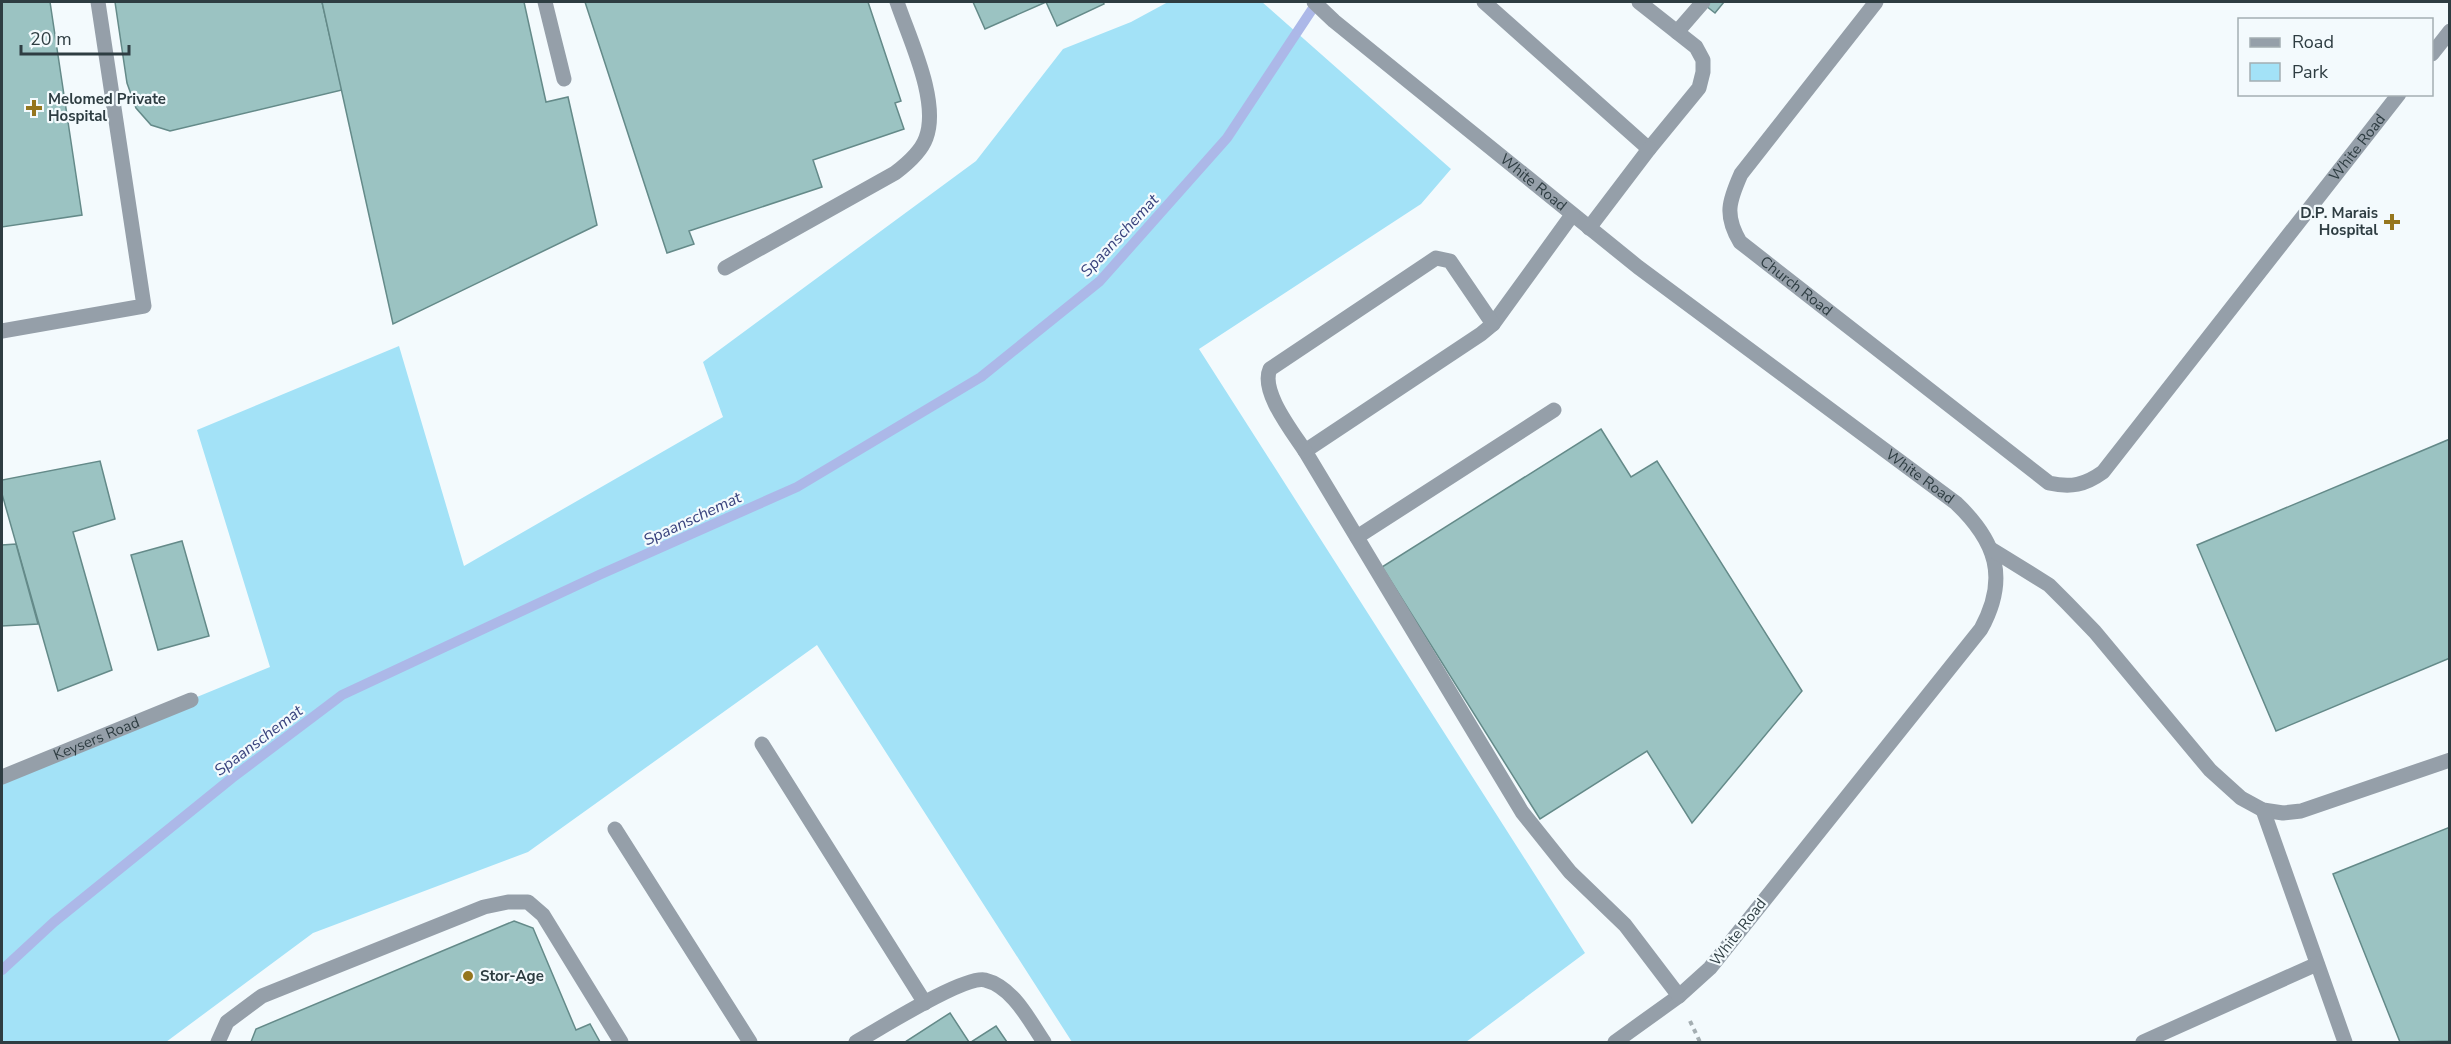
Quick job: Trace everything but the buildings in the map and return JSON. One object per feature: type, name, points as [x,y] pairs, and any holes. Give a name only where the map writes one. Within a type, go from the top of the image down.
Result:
[{"type":"street","points":[[2,331],[144,306],[98,2]]},
{"type":"street","points":[[545,2],[564,80]]},
{"type":"street","points":[[725,268],[895,173],[910,161],[926,138],[930,114],[927,93],[897,2]]},
{"type":"street","name":"White Road","points":[[1314,2],[1334,21],[1572,215],[1956,503],[1977,523],[1991,549],[1997,582],[1994,606],[1981,629],[1796,857],[1710,968],[1679,996],[1615,1042]]},
{"type":"street","points":[[1484,2],[1649,149]]},
{"type":"street","points":[[1589,228],[1702,84],[1703,60],[1696,47],[1639,2]]},
{"type":"street","points":[[1677,32],[1703,2]]},
{"type":"street","name":"Church Road","points":[[1875,2],[1741,174],[1730,201],[1731,226],[1740,242],[2049,483],[2064,486],[2091,480]]},
{"type":"street","points":[[2433,53],[2450,31]]},
{"type":"street","name":"White Road","points":[[2091,480],[2103,472],[2398,96]]},
{"type":"street","points":[[1305,451],[1465,347],[1492,324],[1572,215]]},
{"type":"street","points":[[1492,324],[1450,261],[1436,258],[1270,369],[1267,376],[1268,390],[1522,812],[1570,872],[1625,925],[1679,996]]},
{"type":"street","points":[[1357,537],[1554,410]]},
{"type":"street","points":[[1991,549],[2049,585],[2095,632],[2210,770],[2241,798],[2263,810],[2283,813],[2301,811],[2450,760]]},
{"type":"street","name":"Keysers Road","points":[[2,777],[190,700]]},
{"type":"street","points":[[762,744],[925,1003]]},
{"type":"street","points":[[2263,810],[2345,1042]]},
{"type":"street","points":[[615,829],[750,1042]]},
{"type":"street","points":[[218,1042],[227,1022],[262,996],[484,907],[508,902],[528,902],[543,915],[621,1042]]},
{"type":"street","points":[[2143,1042],[2317,964]]},
{"type":"street","points":[[856,1042],[925,1003],[962,985],[983,979],[998,986],[1014,998],[1044,1042]]},
{"type":"green space","points":[[1168,2],[1262,2],[1451,169],[1421,204],[1199,349],[1585,953],[1466,1042],[1072,1042],[817,645],[528,852],[313,933],[166,1042],[2,1042],[2,777],[270,667],[197,430],[399,346],[464,566],[723,417],[703,362],[976,161],[1063,49],[1131,22]]},
{"type":"waterway","name":"Spaanschemat","points":[[2,970],[54,922],[232,778],[342,695],[599,575],[797,487],[981,377],[1100,281],[1227,138],[1317,2]]},
{"type":"place","name":"Melomed Private Hospital","points":[[34,108]]},
{"type":"place","name":"D.P. Marais Hospital","points":[[2392,222]]},
{"type":"place","name":"Stor-Age","points":[[468,976]]}]
